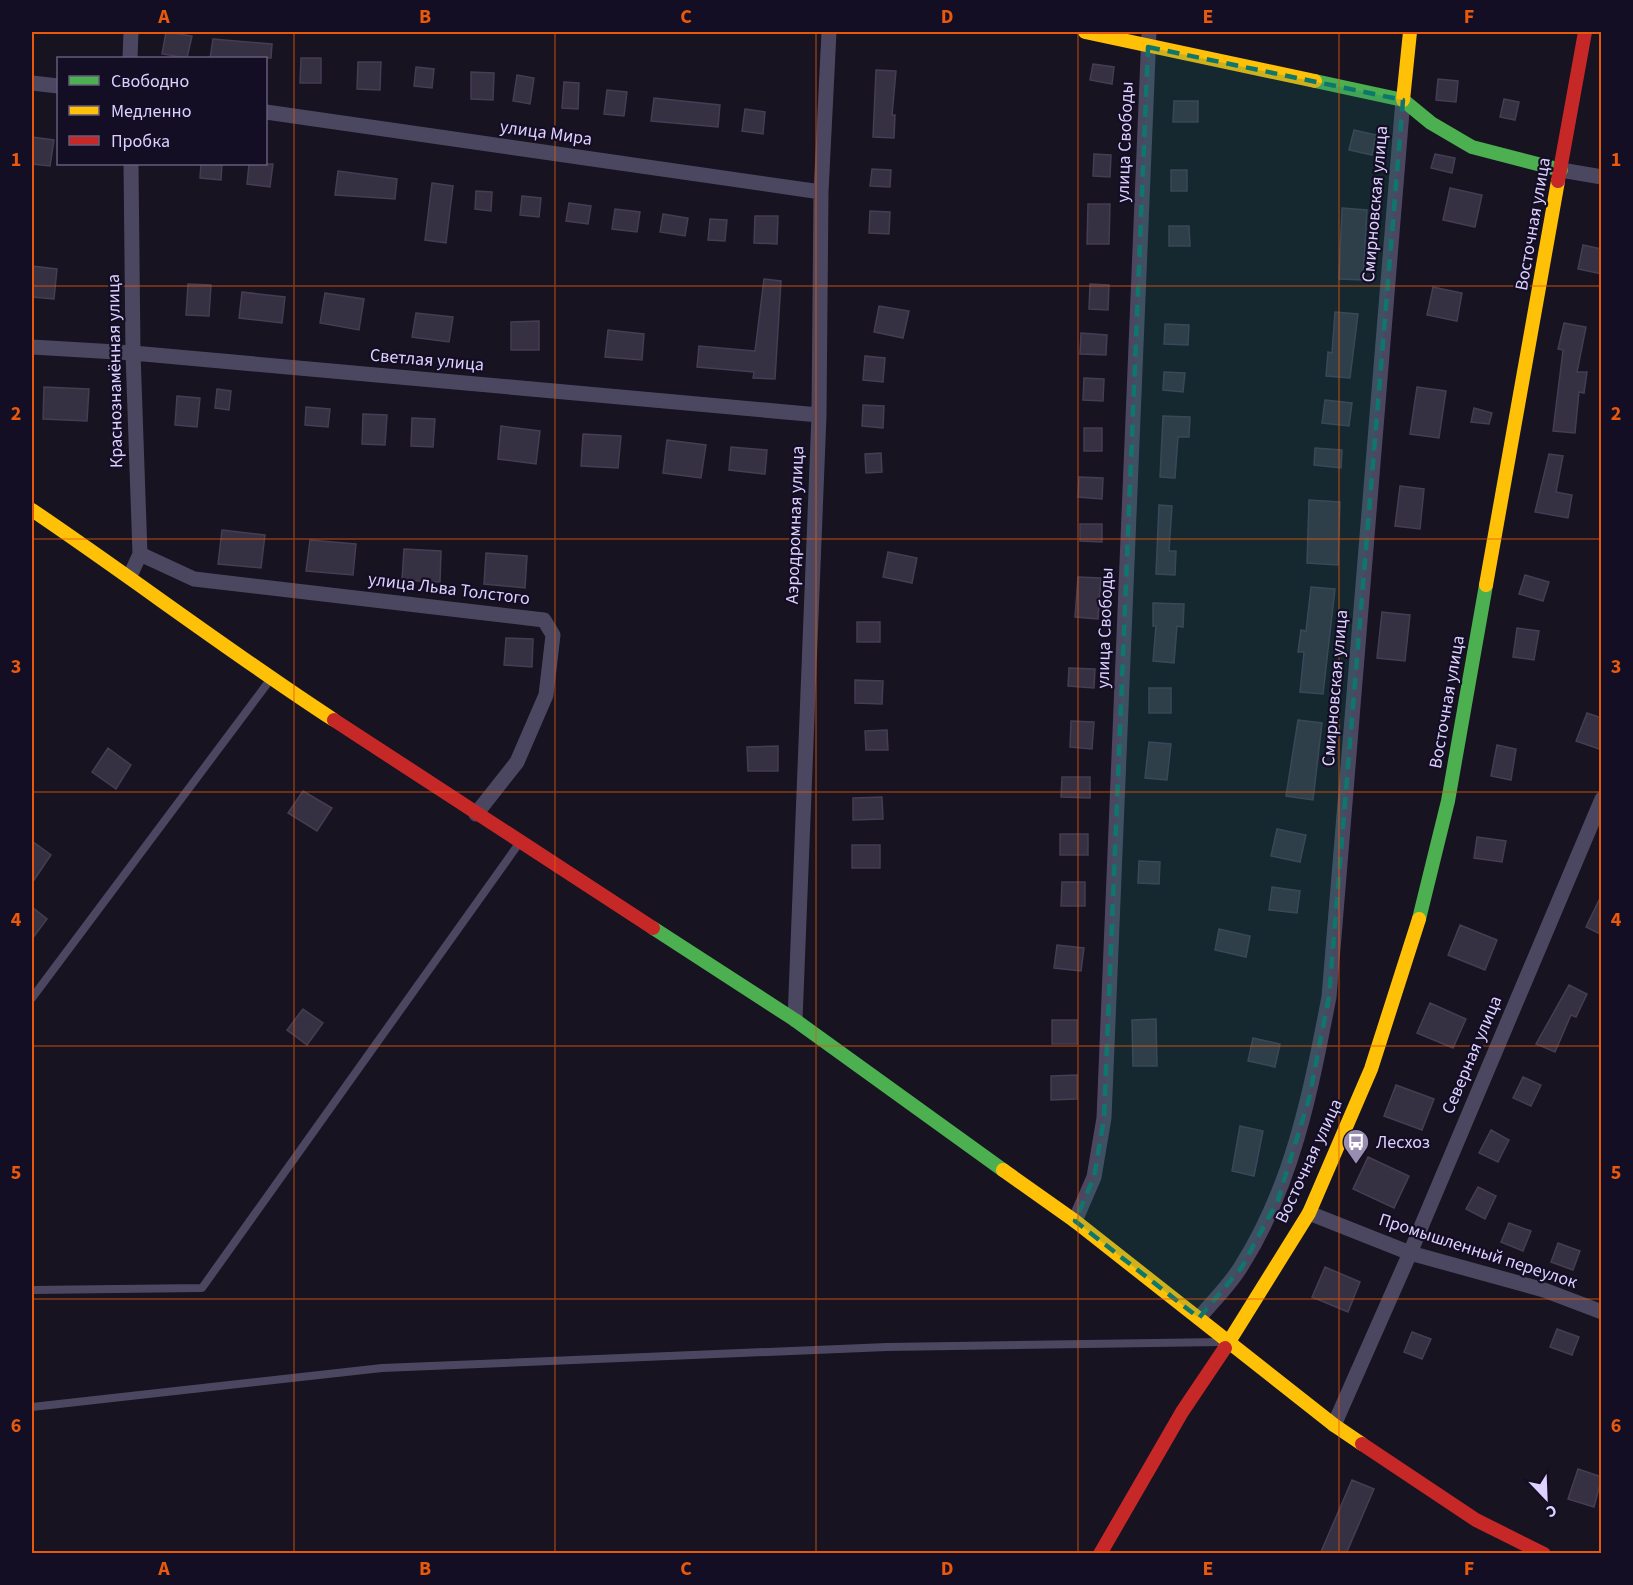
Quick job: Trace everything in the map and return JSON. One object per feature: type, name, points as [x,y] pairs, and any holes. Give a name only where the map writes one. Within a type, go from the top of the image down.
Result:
[{"type":"street","points":[[130,57],[131,32]]},
{"type":"street","name":"Аэродромная улица","points":[[795,1020],[819,416],[821,192],[829,32]]},
{"type":"street","points":[[1085,32],[1403,100],[1431,123],[1472,147],[1561,170],[1602,177]]},
{"type":"street","name":"улица Свободы","points":[[1076,1221],[1094,1177],[1104,1118],[1149,32]]},
{"type":"street","name":"Смирновская улица","points":[[1199,1318],[1242,1267],[1278,1200],[1309,1099],[1329,997],[1410,32]]},
{"type":"street","name":"Восточная улица","points":[[1100,1554],[1182,1412],[1229,1342],[1309,1213],[1371,1069],[1419,921],[1448,801],[1585,32]]},
{"type":"street","points":[[32,83],[57,86]]},
{"type":"street","name":"улица Мира","points":[[267,112],[821,192]]},
{"type":"street","name":"Краснознамённая улица","points":[[130,576],[140,554],[133,352],[131,165]]},
{"type":"street","name":"Светлая улица","points":[[32,348],[133,352],[819,416]]},
{"type":"street","points":[[32,510],[130,576],[271,679],[795,1020],[1076,1221],[1334,1425],[1476,1520],[1544,1554]]},
{"type":"street","name":"улица Льва Толстого","points":[[140,554],[194,579],[544,620],[553,635],[546,695],[517,762],[476,814]]},
{"type":"street","name":"Северная улица","points":[[1334,1425],[1410,1253],[1602,799]]},
{"type":"street","name":"Промышленный переулок","points":[[1309,1213],[1410,1253],[1544,1290],[1602,1312]]},
{"type":"lane","points":[[32,998],[271,679]]},
{"type":"lane","points":[[32,1290],[202,1288],[520,843]]},
{"type":"lane","points":[[32,1407],[382,1368],[887,1347],[1229,1342]]},
{"type":"highlighted area","points":[[1148,47],[1403,100],[1329,997],[1309,1099],[1278,1200],[1242,1267],[1199,1318],[1075,1221],[1094,1177],[1104,1118]]},
{"type":"building","points":[[166,32],[192,36],[187,57],[162,54]]},
{"type":"building","points":[[213,39],[272,44],[271,58],[210,57]]},
{"type":"building","points":[[301,58],[321,58],[321,83],[300,83]]},
{"type":"building","points":[[358,62],[381,62],[380,90],[357,89]]},
{"type":"building","points":[[1093,64],[1114,67],[1112,84],[1090,80]]},
{"type":"building","points":[[416,67],[434,69],[432,88],[414,86]]},
{"type":"building","points":[[876,70],[896,71],[892,115],[895,115],[894,138],[873,137]]},
{"type":"building","points":[[471,72],[494,73],[493,100],[471,99]]},
{"type":"building","points":[[517,75],[534,78],[530,104],[513,101]]},
{"type":"building","points":[[1438,79],[1458,81],[1456,102],[1436,100]]},
{"type":"building","points":[[564,82],[579,83],[578,109],[562,108]]},
{"type":"building","points":[[607,90],[627,92],[624,116],[604,114]]},
{"type":"building","points":[[654,98],[720,105],[718,127],[651,121]]},
{"type":"building","points":[[1504,99],[1519,102],[1515,120],[1500,117]]},
{"type":"building","points":[[1174,101],[1198,101],[1198,122],[1173,122]]},
{"type":"building","points":[[745,109],[765,112],[763,134],[742,131]]},
{"type":"building","points":[[1354,130],[1376,135],[1372,155],[1349,150]]},
{"type":"building","points":[[32,137],[54,140],[50,166],[32,164]]},
{"type":"building","points":[[1094,154],[1111,155],[1110,177],[1093,176]]},
{"type":"building","points":[[1435,154],[1455,158],[1452,173],[1431,168]]},
{"type":"building","points":[[273,164],[270,187],[247,184],[249,165]]},
{"type":"building","points":[[201,165],[222,165],[221,180],[200,178]]},
{"type":"building","points":[[872,169],[891,170],[890,187],[870,186]]},
{"type":"building","points":[[1171,170],[1187,170],[1187,191],[1171,191]]},
{"type":"building","points":[[338,171],[397,179],[395,199],[335,195]]},
{"type":"building","points":[[432,183],[453,186],[446,243],[425,240]]},
{"type":"building","points":[[1450,188],[1482,195],[1475,227],[1443,220]]},
{"type":"building","points":[[476,191],[492,192],[491,211],[475,209]]},
{"type":"building","points":[[522,196],[541,198],[539,217],[520,215]]},
{"type":"building","points":[[569,203],[591,206],[588,224],[566,221]]},
{"type":"building","points":[[1088,204],[1110,204],[1109,244],[1087,244]]},
{"type":"building","points":[[1342,208],[1367,210],[1363,280],[1339,279]]},
{"type":"building","points":[[615,209],[640,212],[637,232],[612,229]]},
{"type":"building","points":[[870,211],[890,212],[889,234],[869,233]]},
{"type":"building","points":[[663,214],[688,218],[685,236],[660,232]]},
{"type":"building","points":[[755,216],[778,216],[777,244],[754,243]]},
{"type":"building","points":[[710,219],[727,220],[725,241],[708,240]]},
{"type":"building","points":[[1169,226],[1189,226],[1190,246],[1169,246]]},
{"type":"building","points":[[1583,245],[1602,249],[1602,274],[1578,269]]},
{"type":"building","points":[[32,266],[57,269],[54,299],[32,297]]},
{"type":"building","points":[[764,279],[781,281],[775,379],[753,378],[754,372],[697,367],[699,346],[755,351]]},
{"type":"building","points":[[188,284],[211,285],[209,316],[186,315]]},
{"type":"building","points":[[1090,284],[1109,285],[1108,310],[1089,309]]},
{"type":"building","points":[[1433,287],[1462,293],[1457,321],[1427,315]]},
{"type":"building","points":[[242,292],[285,297],[282,323],[239,318]]},
{"type":"building","points":[[325,293],[364,299],[359,330],[320,323]]},
{"type":"building","points":[[879,306],[909,311],[903,338],[874,332]]},
{"type":"building","points":[[1335,312],[1358,314],[1350,378],[1326,376],[1328,352],[1332,353]]},
{"type":"building","points":[[416,313],[453,317],[449,342],[412,337]]},
{"type":"building","points":[[539,321],[539,350],[511,350],[511,322]]},
{"type":"building","points":[[1564,323],[1586,327],[1577,372],[1587,372],[1584,393],[1579,392],[1575,433],[1553,431],[1563,350],[1558,349]]},
{"type":"building","points":[[1165,324],[1189,325],[1188,345],[1164,344]]},
{"type":"building","points":[[608,330],[644,334],[642,360],[605,357]]},
{"type":"building","points":[[1081,333],[1107,335],[1106,355],[1080,354]]},
{"type":"building","points":[[865,356],[885,358],[883,382],[863,380]]},
{"type":"building","points":[[1164,372],[1185,373],[1183,392],[1163,390]]},
{"type":"building","points":[[1084,378],[1104,379],[1103,401],[1083,400]]},
{"type":"building","points":[[44,387],[89,389],[87,421],[43,419]]},
{"type":"building","points":[[1417,387],[1446,391],[1439,438],[1410,434]]},
{"type":"building","points":[[217,389],[231,391],[229,410],[215,408]]},
{"type":"building","points":[[177,396],[200,398],[197,427],[175,425]]},
{"type":"building","points":[[1325,400],[1352,403],[1349,426],[1322,423]]},
{"type":"building","points":[[863,405],[884,406],[883,428],[862,426]]},
{"type":"building","points":[[306,407],[330,409],[328,427],[305,425]]},
{"type":"building","points":[[1474,408],[1492,413],[1489,424],[1471,422]]},
{"type":"building","points":[[363,414],[387,415],[385,445],[362,444]]},
{"type":"building","points":[[1163,416],[1190,417],[1189,437],[1178,437],[1175,478],[1160,477]]},
{"type":"building","points":[[412,418],[435,419],[433,447],[411,446]]},
{"type":"building","points":[[501,426],[540,431],[536,464],[498,459]]},
{"type":"building","points":[[1084,428],[1102,428],[1102,451],[1084,451]]},
{"type":"building","points":[[583,434],[621,436],[618,468],[581,466]]},
{"type":"building","points":[[667,440],[706,445],[701,478],[663,473]]},
{"type":"building","points":[[731,447],[767,450],[765,474],[729,470]]},
{"type":"building","points":[[1315,448],[1342,450],[1341,468],[1314,465]]},
{"type":"building","points":[[881,453],[882,472],[866,473],[865,454]]},
{"type":"building","points":[[1549,454],[1563,456],[1556,492],[1572,495],[1568,518],[1535,512]]},
{"type":"building","points":[[1079,477],[1103,478],[1102,499],[1078,497]]},
{"type":"building","points":[[1400,486],[1424,489],[1420,529],[1395,526]]},
{"type":"building","points":[[1309,500],[1340,502],[1338,565],[1307,563]]},
{"type":"building","points":[[1159,505],[1172,506],[1169,551],[1176,551],[1175,575],[1156,574]]},
{"type":"building","points":[[1080,524],[1102,524],[1102,542],[1080,541]]},
{"type":"building","points":[[222,530],[265,535],[261,568],[218,564]]},
{"type":"building","points":[[310,540],[356,544],[353,575],[306,571]]},
{"type":"building","points":[[404,549],[441,551],[440,582],[402,580]]},
{"type":"building","points":[[888,552],[917,558],[912,583],[883,577]]},
{"type":"building","points":[[486,553],[527,556],[525,588],[484,584]]},
{"type":"building","points":[[1525,575],[1549,582],[1543,601],[1519,594]]},
{"type":"building","points":[[1078,577],[1101,578],[1098,619],[1075,617]]},
{"type":"building","points":[[1311,587],[1335,589],[1323,694],[1300,692],[1304,652],[1298,652],[1301,630],[1306,631]]},
{"type":"building","points":[[1153,603],[1184,604],[1183,627],[1177,626],[1174,663],[1153,661],[1156,626],[1153,626]]},
{"type":"building","points":[[1382,612],[1410,615],[1405,661],[1377,658]]},
{"type":"building","points":[[857,622],[880,622],[880,642],[857,642]]},
{"type":"building","points":[[1517,628],[1539,631],[1534,660],[1513,657]]},
{"type":"building","points":[[506,638],[533,639],[532,667],[504,665]]},
{"type":"building","points":[[1069,668],[1095,669],[1094,688],[1068,686]]},
{"type":"building","points":[[855,680],[883,681],[882,704],[855,703]]},
{"type":"building","points":[[1149,688],[1171,688],[1171,713],[1149,713]]},
{"type":"building","points":[[1587,713],[1602,718],[1602,750],[1576,741]]},
{"type":"building","points":[[1298,720],[1322,723],[1313,800],[1286,796]]},
{"type":"building","points":[[1071,721],[1094,722],[1092,749],[1070,747]]},
{"type":"building","points":[[887,730],[888,750],[866,750],[865,731]]},
{"type":"building","points":[[1149,742],[1171,744],[1167,780],[1145,778]]},
{"type":"building","points":[[1497,745],[1516,749],[1511,780],[1491,776]]},
{"type":"building","points":[[778,746],[778,771],[748,771],[747,747]]},
{"type":"building","points":[[108,748],[131,765],[116,789],[92,772]]},
{"type":"building","points":[[1062,777],[1090,777],[1090,798],[1061,797]]},
{"type":"building","points":[[303,791],[332,808],[317,831],[288,813]]},
{"type":"building","points":[[882,797],[883,819],[853,820],[853,798]]},
{"type":"building","points":[[1277,829],[1306,835],[1300,862],[1271,856]]},
{"type":"building","points":[[1060,834],[1088,834],[1088,855],[1060,855]]},
{"type":"building","points":[[1477,837],[1506,841],[1502,862],[1474,858]]},
{"type":"building","points":[[32,841],[51,855],[32,883]]},
{"type":"building","points":[[852,845],[880,845],[880,868],[852,868]]},
{"type":"building","points":[[1139,861],[1160,862],[1159,884],[1138,883]]},
{"type":"building","points":[[1062,882],[1085,882],[1085,906],[1061,906]]},
{"type":"building","points":[[1272,887],[1300,891],[1297,913],[1269,910]]},
{"type":"building","points":[[1602,894],[1602,935],[1586,927]]},
{"type":"building","points":[[32,907],[47,919],[32,939]]},
{"type":"building","points":[[1460,925],[1497,940],[1485,970],[1448,955]]},
{"type":"building","points":[[1219,929],[1250,936],[1246,957],[1215,950]]},
{"type":"building","points":[[1057,945],[1084,948],[1081,971],[1054,968]]},
{"type":"building","points":[[1569,985],[1587,994],[1576,1017],[1571,1015],[1555,1052],[1536,1044]]},
{"type":"building","points":[[1430,1003],[1466,1019],[1453,1048],[1417,1033]]},
{"type":"building","points":[[303,1009],[323,1023],[307,1045],[287,1030]]},
{"type":"building","points":[[1156,1019],[1157,1066],[1133,1066],[1132,1020]]},
{"type":"building","points":[[1052,1020],[1077,1020],[1077,1044],[1052,1044]]},
{"type":"building","points":[[1253,1038],[1280,1044],[1275,1067],[1248,1061]]},
{"type":"building","points":[[1077,1075],[1077,1099],[1051,1100],[1051,1076]]},
{"type":"building","points":[[1523,1077],[1541,1085],[1531,1106],[1513,1098]]},
{"type":"building","points":[[1396,1085],[1434,1099],[1422,1130],[1384,1116]]},
{"type":"building","points":[[1240,1126],[1263,1131],[1254,1176],[1232,1171]]},
{"type":"building","points":[[1491,1130],[1509,1140],[1498,1162],[1479,1153]]},
{"type":"building","points":[[1368,1157],[1409,1176],[1394,1208],[1353,1189]]},
{"type":"building","points":[[1478,1187],[1496,1196],[1485,1219],[1466,1209]]},
{"type":"building","points":[[1509,1223],[1531,1231],[1523,1251],[1501,1242]]},
{"type":"building","points":[[1558,1243],[1580,1251],[1573,1270],[1551,1262]]},
{"type":"building","points":[[1325,1267],[1360,1282],[1348,1312],[1312,1297]]},
{"type":"building","points":[[1557,1329],[1579,1337],[1572,1355],[1550,1347]]},
{"type":"building","points":[[1412,1332],[1431,1339],[1422,1359],[1404,1352]]},
{"type":"building","points":[[1578,1469],[1602,1477],[1594,1507],[1568,1499]]},
{"type":"building","points":[[1352,1480],[1374,1489],[1346,1554],[1320,1554]]},
{"type":"traffic: fast","points":[[1315,81],[1403,100],[1431,123],[1472,147],[1561,170]]},
{"type":"traffic: fast","points":[[1419,919],[1448,801],[1486,585]]},
{"type":"traffic: fast","points":[[653,928],[795,1020],[1003,1170]]},
{"type":"traffic: slow","points":[[1085,32],[1315,81]]},
{"type":"traffic: slow","points":[[1403,100],[1410,32]]},
{"type":"traffic: slow","points":[[1486,585],[1558,181]]},
{"type":"traffic: slow","points":[[32,510],[334,720]]},
{"type":"traffic: slow","points":[[1225,1348],[1309,1213],[1371,1069],[1419,919]]},
{"type":"traffic: slow","points":[[1003,1170],[1075,1221],[1334,1425],[1362,1444]]},
{"type":"traffic: jam","points":[[1558,181],[1585,32]]},
{"type":"traffic: jam","points":[[334,720],[653,928]]},
{"type":"traffic: jam","points":[[1100,1554],[1182,1412],[1225,1348]]},
{"type":"traffic: jam","points":[[1362,1444],[1476,1520],[1544,1554]]},
{"type":"place","name":"Лесхоз","points":[[1356,1165]]}]
